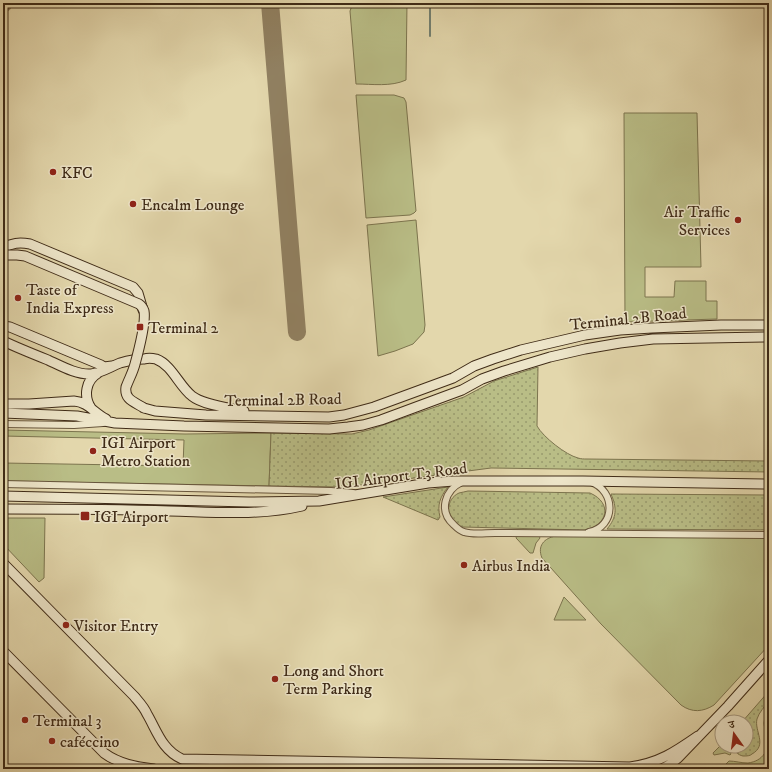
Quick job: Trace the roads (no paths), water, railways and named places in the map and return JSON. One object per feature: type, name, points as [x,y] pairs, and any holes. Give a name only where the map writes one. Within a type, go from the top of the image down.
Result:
[{"type":"main road","points":[[3,248],[19,243],[30,244],[133,287],[138,293],[144,310]]},
{"type":"main road","points":[[3,255],[25,256],[139,304],[144,310]]},
{"type":"main road","name":"Terminal 2B Road","points":[[144,310],[144,320],[138,352],[135,365],[125,390],[126,394],[129,399],[144,408],[155,411],[206,415],[329,417],[344,415],[374,407],[453,378],[474,366],[493,359],[522,350],[585,335],[620,330],[652,328],[721,325],[769,325]]},
{"type":"main road","points":[[3,326],[100,366],[108,367],[130,360],[156,359],[168,368],[187,391],[196,399],[263,416]]},
{"type":"main road","name":"Terminal 2B Road","points":[[3,413],[77,416],[115,423],[329,429],[363,425],[462,390],[482,379],[504,371],[550,357],[585,349],[653,339],[769,338]]},
{"type":"main road","points":[[3,341],[77,372],[90,374],[98,373]]},
{"type":"main road","points":[[493,359],[497,370],[504,371]]},
{"type":"main road","points":[[91,408],[88,402],[87,392],[90,380],[98,373],[115,365]]},
{"type":"main road","points":[[3,404],[74,401],[83,403],[99,415],[115,423]]},
{"type":"main road","name":"IGI Airport T3 Road","points":[[3,496],[249,502],[319,501],[454,480],[769,484]]},
{"type":"main road","points":[[3,509],[159,510],[232,513],[280,510],[319,501]]},
{"type":"main road","points":[[3,563],[134,696],[147,713],[166,747],[175,756],[182,758],[630,767],[664,758],[698,736]]},
{"type":"main road","points":[[3,651],[104,753],[117,761],[126,764],[154,769]]},
{"type":"main road","points":[[662,769],[678,758],[728,706],[769,660]]},
{"type":"street","points":[[3,424],[74,426],[115,423]]},
{"type":"street","points":[[472,480],[464,481],[456,485],[446,498],[446,515],[450,522],[463,532],[769,535]]},
{"type":"street","points":[[583,481],[592,482],[603,490],[609,503],[609,512],[606,520],[600,527],[592,532],[583,534]]},
{"type":"street","points":[[3,484],[330,491],[361,494]]},
{"type":"waterway","points":[[430,3],[430,36]]},
{"type":"place","name":"KFC","points":[[53,172]]},
{"type":"place","name":"Encalm Lounge","points":[[133,204]]},
{"type":"place","name":"Air Traffic Services","points":[[738,220]]},
{"type":"place","name":"Taste of India Express","points":[[18,298]]},
{"type":"place","name":"Terminal 2","points":[[140,327]]},
{"type":"place","name":"IGI Airport Metro Station","points":[[93,451]]},
{"type":"place","name":"IGI Airport","points":[[85,516]]},
{"type":"place","name":"Airbus India","points":[[464,565]]},
{"type":"place","name":"Visitor Entry","points":[[66,625]]},
{"type":"place","name":"Long and Short Term Parking","points":[[275,679]]},
{"type":"place","name":"Terminal 3","points":[[25,720]]},
{"type":"place","name":"caféccino","points":[[52,741]]}]
